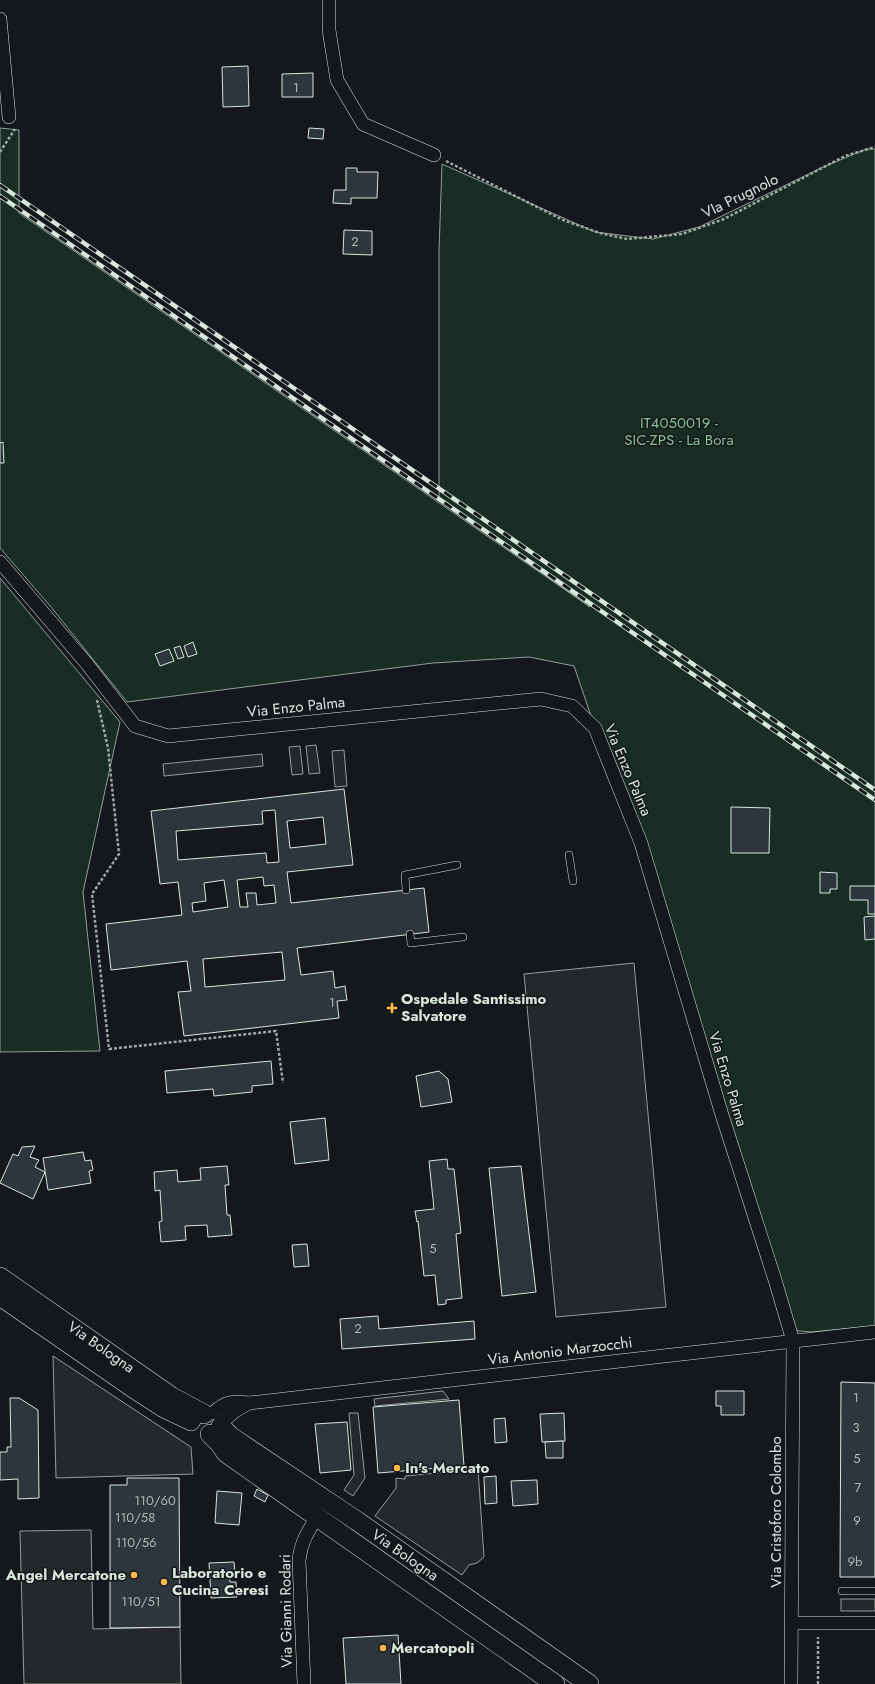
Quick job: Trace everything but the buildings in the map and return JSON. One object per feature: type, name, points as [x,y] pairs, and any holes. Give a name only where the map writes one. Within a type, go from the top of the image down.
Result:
[{"type":"main road","name":"Via Bologna","points":[[0,1277],[172,1397],[357,1521],[589,1684]]},
{"type":"main road","name":"Via Bologna","points":[[0,1296],[164,1408],[211,1422]]},
{"type":"main road","name":"Via Bologna","points":[[211,1422],[220,1444],[226,1453],[554,1684]]},
{"type":"street","points":[[329,0],[329,30],[337,80],[363,124],[434,155]]},
{"type":"street","points":[[0,26],[9,117]]},
{"type":"street","name":"Via Enzo Palma","points":[[0,562],[87,664],[135,726],[168,736],[541,699],[572,706],[595,728],[641,843],[720,1108],[793,1341]]},
{"type":"street","points":[[29,1297],[34,1310],[62,1332],[64,1340]]},
{"type":"street","name":"Via Antonio Marzocchi","points":[[211,1422],[222,1405],[233,1401],[249,1402],[875,1332]]},
{"type":"street","name":"Via Cristoforo Colombo","points":[[791,1684],[793,1341]]},
{"type":"street","name":"Via Gianni Rodari","points":[[304,1684],[299,1560],[300,1548],[304,1536],[317,1517]]},
{"type":"street","points":[[792,1623],[875,1623]]},
{"type":"lane","points":[[569,855],[573,882]]},
{"type":"lane","points":[[406,890],[405,875],[457,865]]},
{"type":"lane","points":[[410,934],[411,943],[463,937]]},
{"type":"lane","points":[[842,1591],[875,1592]]},
{"type":"path","name":"VIa Prugnolo","points":[[434,155],[563,220],[600,233],[627,239],[682,234],[724,219],[845,156],[875,147]]},
{"type":"path","points":[[97,699],[108,748],[119,854],[92,894],[109,1049],[276,1031],[283,1083]]},
{"type":"path","points":[[818,1623],[818,1684]]},
{"type":"green space","name":"IT4050019 - SIC-ZPS - La Bora","points":[[0,128],[19,130],[19,213],[590,607],[439,500],[439,251],[442,164],[595,232],[653,239],[699,227],[819,169],[866,149],[875,149],[875,1326],[811,1332],[788,1330],[676,965],[574,666],[529,657],[433,663],[127,702],[51,607],[0,548]]},
{"type":"green space","points":[[0,578],[120,722],[83,892],[100,1051],[0,1052]]},
{"type":"shaded area","points":[[316,745],[320,773],[309,774],[306,746]]},
{"type":"shaded area","points":[[300,746],[303,774],[292,775],[289,747]]},
{"type":"shaded area","points":[[344,750],[347,786],[335,787],[332,751]]},
{"type":"shaded area","points":[[262,754],[263,766],[164,776],[163,764]]},
{"type":"shaded area","points":[[634,963],[666,1307],[556,1317],[524,974]]},
{"type":"shaded area","points":[[53,1356],[191,1447],[193,1474],[56,1478]]},
{"type":"shaded area","points":[[443,1391],[449,1399],[375,1406],[374,1399]]},
{"type":"shaded area","points":[[349,1413],[358,1413],[365,1478],[353,1496],[344,1490],[354,1475]]},
{"type":"shaded area","points":[[478,1469],[484,1557],[477,1563],[469,1565],[462,1575],[375,1516],[396,1488],[396,1478],[405,1479],[405,1476]]},
{"type":"shaded area","points":[[91,1530],[93,1629],[180,1627],[181,1684],[24,1684],[20,1531]]},
{"type":"shaded area","points":[[841,1599],[875,1599],[875,1611],[841,1611]]},
{"type":"railway","points":[[0,185],[875,790]]},
{"type":"railway","points":[[0,196],[875,800]]},
{"type":"place","name":"Ospedale Santissimo Salvatore","points":[[392,1008]]},
{"type":"place","name":"In's Mercato","points":[[397,1468]]},
{"type":"place","name":"Angel Mercatone","points":[[134,1575]]},
{"type":"place","name":"Laboratorio e Cucina Ceresi","points":[[164,1582]]},
{"type":"place","name":"Mercatopoli","points":[[383,1648]]}]
